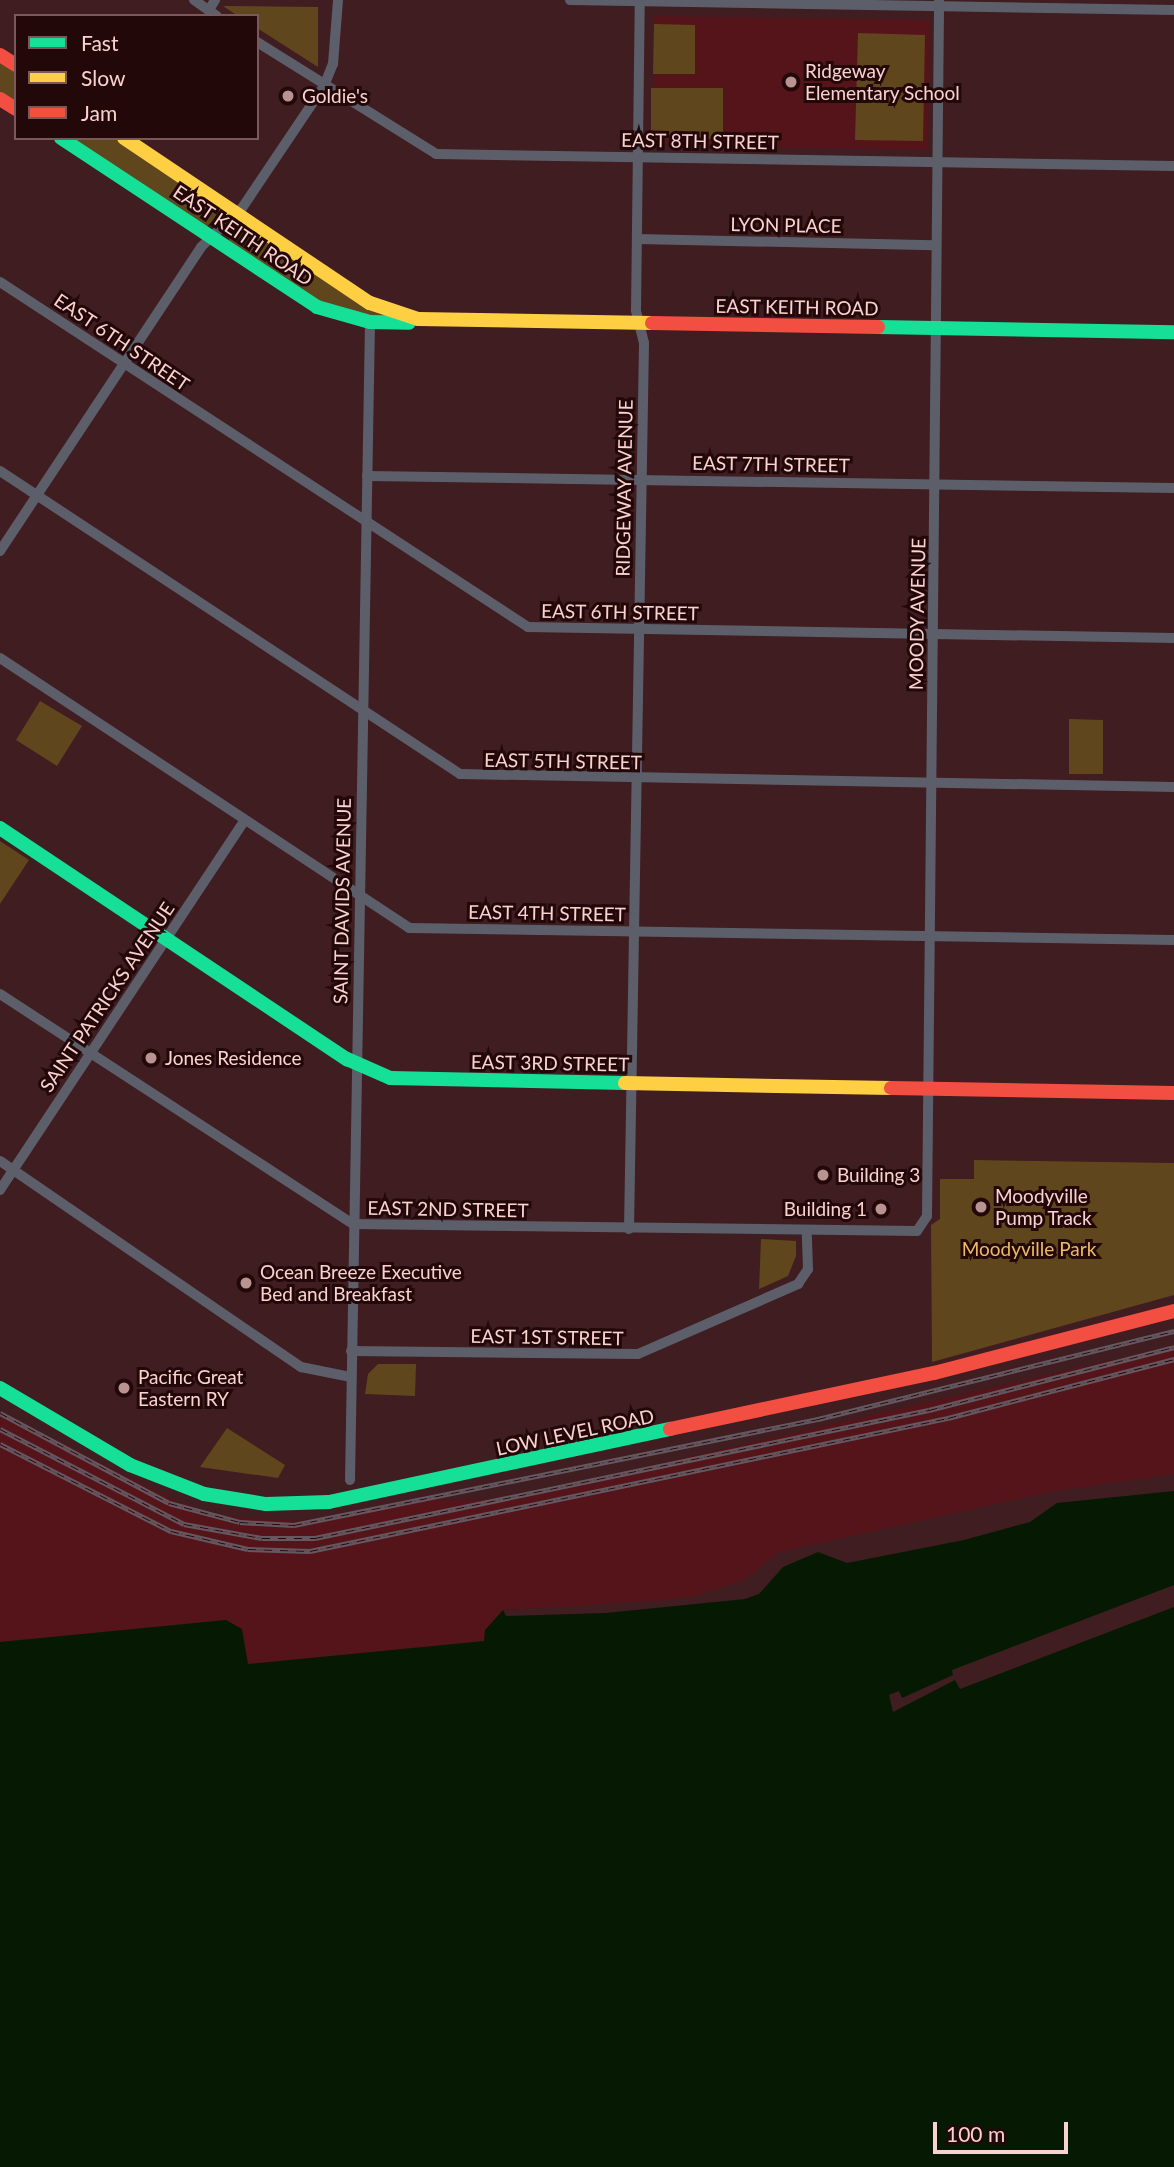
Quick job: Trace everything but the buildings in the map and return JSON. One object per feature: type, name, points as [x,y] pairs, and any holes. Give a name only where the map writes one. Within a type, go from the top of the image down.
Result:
[{"type":"street","points":[[194,0],[213,13],[215,0]]},
{"type":"street","points":[[0,551],[210,237],[236,214],[324,86],[333,64],[338,0]]},
{"type":"street","points":[[570,0],[939,3],[1174,10]]},
{"type":"street","name":"RIDGEWAY AVENUE","points":[[629,1229],[644,343],[636,323],[640,1]]},
{"type":"street","name":"MOODY AVENUE","points":[[920,1227],[927,1216],[936,485],[934,245],[939,3]]},
{"type":"street","name":"EAST 8TH STREET","points":[[259,43],[436,154],[1174,166]]},
{"type":"street","name":"EAST KEITH ROAD","points":[[64,140],[317,306],[370,322],[418,319],[1174,332]]},
{"type":"street","name":"EAST KEITH ROAD","points":[[127,140],[370,303],[418,319]]},
{"type":"street","name":"LYON PLACE","points":[[637,239],[934,245]]},
{"type":"street","name":"EAST 6TH STREET","points":[[0,282],[518,624],[639,629],[1174,638]]},
{"type":"street","name":"SAINT DAVIDS AVENUE","points":[[350,1480],[370,322]]},
{"type":"street","name":"EAST 5TH STREET","points":[[0,471],[460,774],[1174,788]]},
{"type":"street","name":"EAST 7TH STREET","points":[[368,476],[1174,488]]},
{"type":"street","name":"EAST 4TH STREET","points":[[0,658],[361,899],[418,929],[1174,940]]},
{"type":"street","name":"SAINT PATRICKS AVENUE","points":[[0,1190],[243,822]]},
{"type":"street","name":"EAST 3RD STREET","points":[[0,828],[358,1065],[402,1080],[1174,1093]]},
{"type":"street","name":"EAST 2ND STREET","points":[[0,995],[353,1224],[912,1233],[920,1227]]},
{"type":"street","points":[[0,1161],[301,1367],[350,1377]]},
{"type":"street","name":"EAST 1ST STREET","points":[[351,1351],[638,1354],[798,1284],[808,1269],[807,1231]]},
{"type":"street","name":"LOW LEVEL ROAD","points":[[0,1388],[130,1465],[204,1493],[266,1504],[329,1502],[934,1373],[1174,1311]]},
{"type":"shaded area","name":"Ridgeway Elementary School","points":[[654,16],[930,20],[928,150],[653,145]]},
{"type":"shaded area","points":[[1174,1346],[1174,1474],[1050,1492],[779,1552],[744,1580],[669,1604],[484,1641],[247,1665],[241,1629],[226,1620],[0,1642],[0,1412],[178,1502],[222,1516],[299,1521],[422,1500],[504,1499]]},
{"type":"shaded area","points":[[1174,1484],[1174,2167],[0,2167],[0,1642],[226,1620],[242,1629],[248,1664],[484,1641],[485,1630],[503,1610],[627,1607],[745,1592],[782,1560],[821,1547],[839,1555],[1034,1516],[1049,1502]]},
{"type":"green space","points":[[223,6],[318,7],[318,67],[259,29],[259,14],[235,14]]},
{"type":"green space","points":[[654,24],[695,25],[695,74],[653,74]]},
{"type":"green space","points":[[858,33],[925,35],[923,141],[855,140]]},
{"type":"green space","points":[[0,61],[14,70],[14,102],[0,93]]},
{"type":"green space","points":[[651,88],[723,88],[723,139],[651,139]]},
{"type":"green space","points":[[71,140],[120,140],[225,210],[206,227]]},
{"type":"green space","points":[[237,223],[243,223],[405,318],[364,317],[321,304],[227,244]]},
{"type":"green space","points":[[40,701],[82,726],[57,766],[16,740]]},
{"type":"green space","points":[[1069,719],[1103,720],[1103,774],[1069,774]]},
{"type":"green space","points":[[0,841],[29,860],[0,904]]},
{"type":"green space","name":"Moodyville Park","points":[[974,1160],[1174,1163],[1174,1295],[932,1362],[931,1225],[940,1219],[940,1179],[974,1179]]},
{"type":"green space","points":[[761,1239],[796,1241],[796,1256],[788,1276],[759,1289]]},
{"type":"green space","points":[[378,1364],[416,1364],[415,1396],[365,1394],[368,1374]]},
{"type":"green space","points":[[227,1428],[285,1465],[278,1478],[200,1467]]},
{"type":"pier","points":[[1174,1480],[1174,1491],[1057,1503],[1030,1522],[964,1540],[847,1563],[818,1552],[783,1567],[759,1594],[745,1599],[606,1613],[506,1616],[503,1610],[669,1600],[744,1588],[780,1557],[820,1543],[844,1553],[1032,1512],[1053,1497]]},
{"type":"pier","points":[[1174,1585],[1174,1607],[960,1689],[955,1680],[893,1712],[889,1695],[899,1691],[902,1698],[953,1675],[952,1670]]},
{"type":"railway","points":[[0,1413],[169,1503],[240,1522],[294,1525],[818,1419],[1174,1331]]},
{"type":"railway","points":[[0,1429],[184,1524],[262,1538],[315,1538],[929,1410],[1174,1347]]},
{"type":"railway","points":[[0,1444],[171,1531],[248,1549],[310,1551],[948,1418],[1174,1359]]},
{"type":"traffic: fast","points":[[64,140],[317,307],[370,322],[409,323]]},
{"type":"traffic: fast","points":[[878,327],[1174,332]]},
{"type":"traffic: fast","points":[[0,828],[347,1059],[390,1078],[625,1083]]},
{"type":"traffic: fast","points":[[0,1388],[130,1465],[204,1494],[266,1504],[329,1502],[670,1429]]},
{"type":"traffic: slow","points":[[127,140],[370,303],[418,319],[652,323]]},
{"type":"traffic: slow","points":[[625,1083],[891,1088]]},
{"type":"traffic: jam","points":[[0,55],[14,64]]},
{"type":"traffic: jam","points":[[0,99],[14,108]]},
{"type":"traffic: jam","points":[[652,323],[878,327]]},
{"type":"traffic: jam","points":[[891,1088],[1174,1093]]},
{"type":"traffic: jam","points":[[670,1429],[934,1373],[1174,1311]]},
{"type":"place","name":"Ridgeway Elementary School","points":[[791,82]]},
{"type":"place","name":"Goldie's","points":[[288,96]]},
{"type":"place","name":"Jones Residence","points":[[151,1058]]},
{"type":"place","name":"Building 3","points":[[823,1175]]},
{"type":"place","name":"Moodyville Pump Track","points":[[981,1207]]},
{"type":"place","name":"Building 1","points":[[881,1209]]},
{"type":"place","name":"Ocean Breeze Executive Bed and Breakfast","points":[[246,1283]]},
{"type":"place","name":"Pacific Great Eastern RY","points":[[124,1388]]}]
